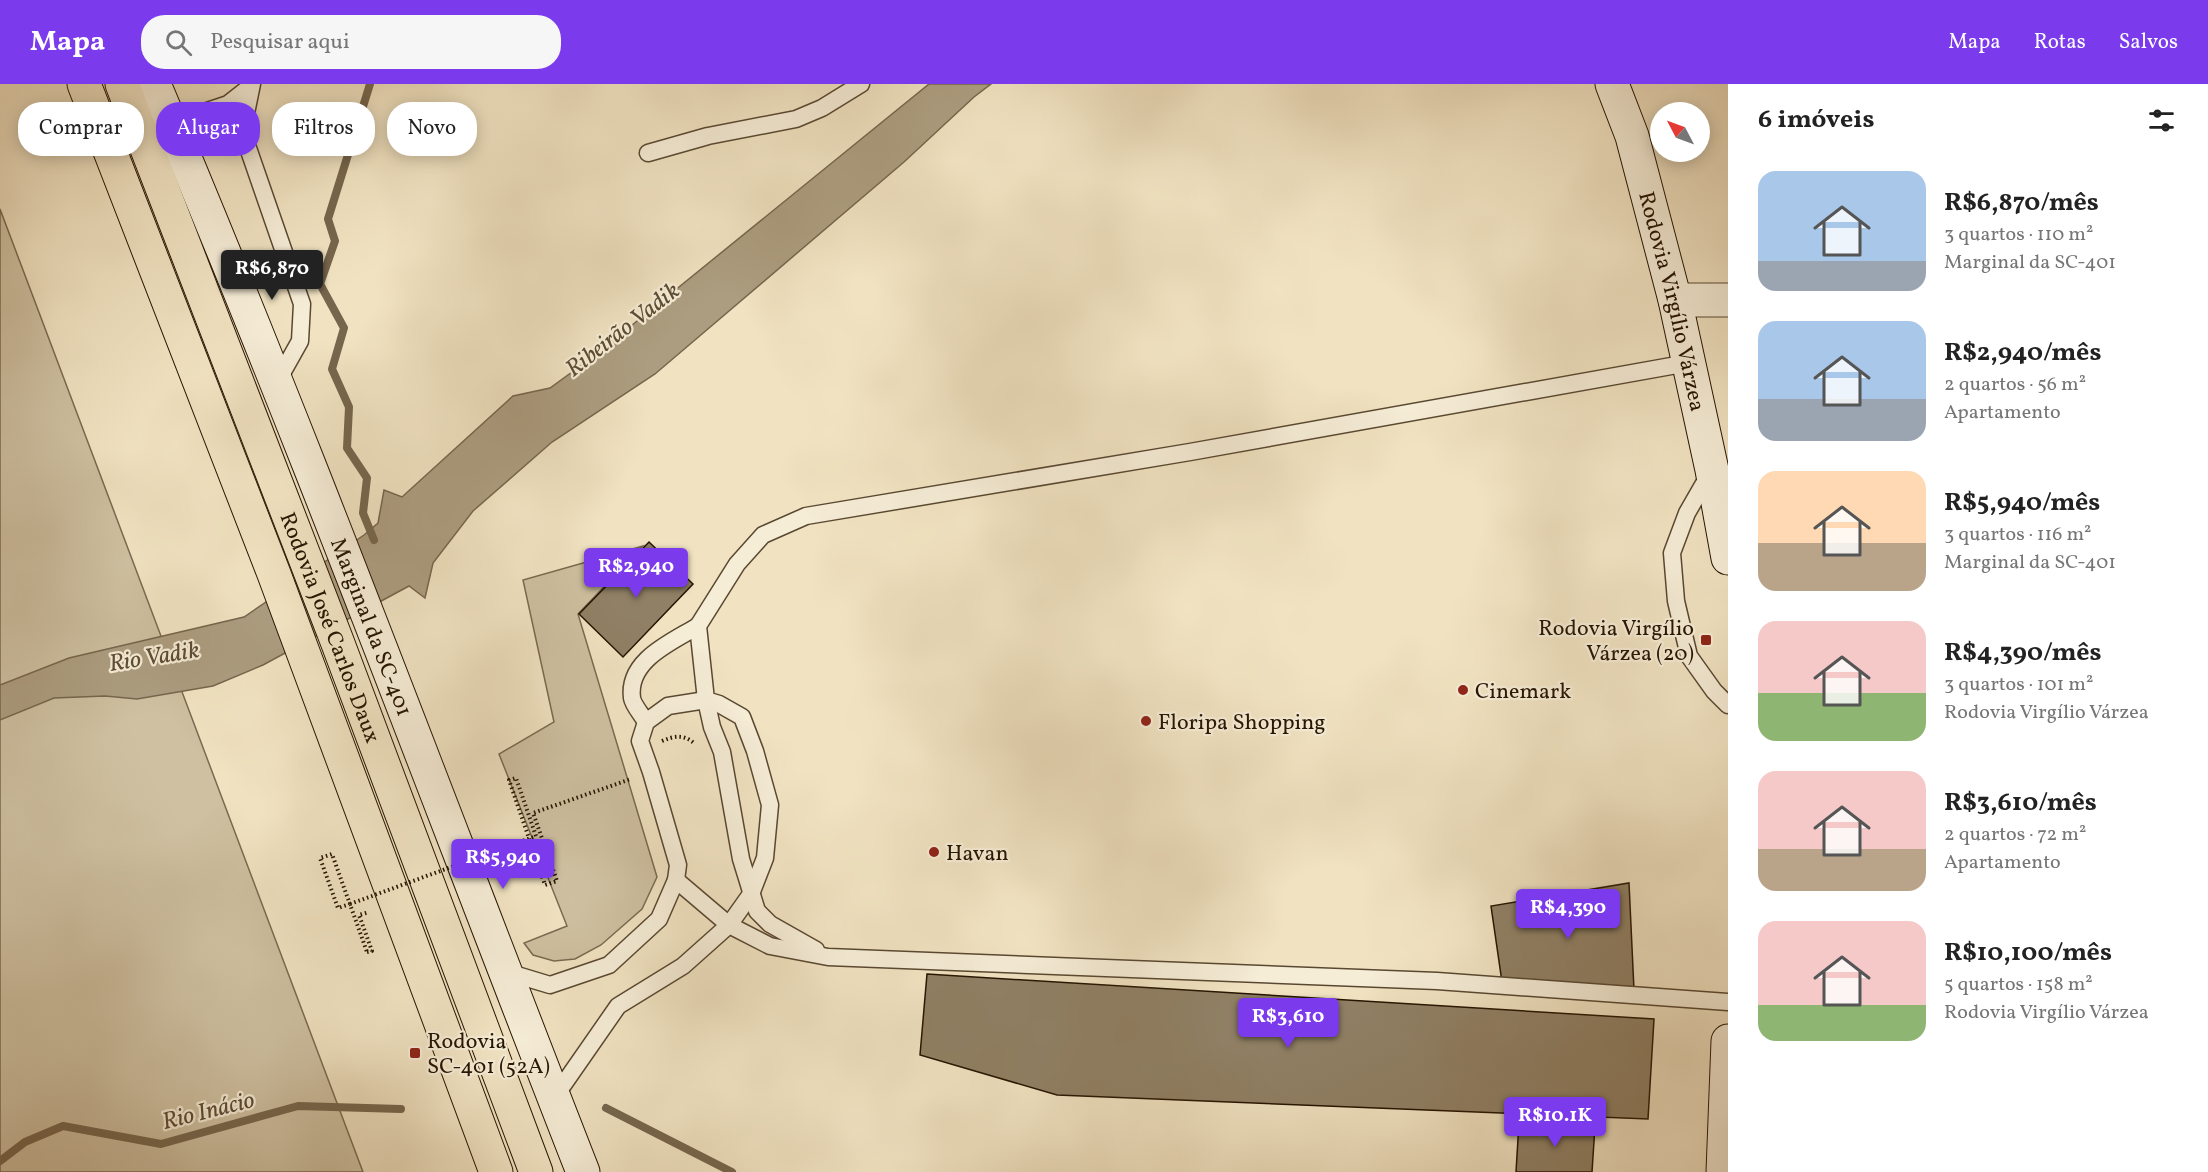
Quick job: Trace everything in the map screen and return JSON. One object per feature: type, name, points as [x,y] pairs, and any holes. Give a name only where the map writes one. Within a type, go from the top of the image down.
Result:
[{"type":"highway","name":"Rodovia José Carlos Daux","points":[[84,84],[274,574],[496,1172]]},
{"type":"highway","name":"Rodovia José Carlos Daux","points":[[122,84],[338,641],[536,1172]]},
{"type":"main road","name":"Marginal da SC-401","points":[[154,84],[162,102]]},
{"type":"main road","name":"Rodovia Virgílio Várzea","points":[[1612,84],[1632,136],[1675,300],[1712,470],[1728,558]]},
{"type":"main road","name":"Marginal da SC-401","points":[[185,156],[374,627],[583,1172]]},
{"type":"main road","points":[[1675,300],[1728,300]]},
{"type":"main road","points":[[1723,1172],[1728,1041]]},
{"type":"lane","points":[[648,153],[719,133],[796,118],[822,108],[861,84]]},
{"type":"lane","points":[[231,102],[252,85]]},
{"type":"lane","points":[[252,85],[245,118],[247,145],[302,304],[300,341],[277,382]]},
{"type":"lane","points":[[646,722],[632,699],[634,680],[648,656],[698,626],[737,564],[764,535],[806,516],[1688,363]]},
{"type":"lane","points":[[1712,470],[1687,513],[1672,553],[1676,601],[1689,656],[1714,691],[1728,705]]},
{"type":"lane","points":[[698,626],[706,700],[712,727],[722,752],[741,860],[757,911],[770,924],[828,957]]},
{"type":"lane","points":[[507,972],[550,985],[609,965],[659,920],[676,880],[678,866],[640,741],[646,722],[668,706],[706,700],[719,704],[741,717],[755,751],[770,805],[765,858],[751,894],[729,925],[683,966],[618,1006],[554,1098]]},
{"type":"lane","points":[[676,880],[729,925],[770,946],[828,957],[1437,981],[1728,1002]]},
{"type":"path","points":[[367,952],[350,904],[332,854],[320,858],[338,908],[350,904],[536,836],[516,778],[510,780],[545,885],[556,881],[533,813],[651,772]]},
{"type":"shaded area","points":[[0,209],[363,1172],[0,1172]]},
{"type":"shaded area","points":[[643,546],[578,614],[657,877],[642,909],[601,945],[575,959],[554,961],[533,955],[524,943],[567,926],[499,754],[554,722],[523,580]]},
{"type":"water","name":"Rio Vadik","points":[[929,84],[991,84],[904,162],[655,374],[552,442],[473,511],[433,563],[425,598],[409,586],[263,665],[213,686],[137,699],[105,696],[54,698],[0,720],[0,685],[69,658],[244,617],[364,535],[378,523],[384,490],[402,497],[513,396],[550,388],[594,356]]},
{"type":"building","points":[[649,542],[693,584],[623,657],[579,614]]},
{"type":"building","points":[[1629,883],[1634,990],[1502,982],[1491,906]]},
{"type":"building","points":[[927,974],[1654,1019],[1648,1119],[1057,1095],[920,1055]]},
{"type":"building","points":[[1519,1122],[1595,1126],[1592,1172],[1516,1172]]},
{"type":"waterway","points":[[370,84],[328,219],[335,241],[320,284],[344,328],[332,369],[349,407],[347,448],[367,478],[363,513],[374,540]]},
{"type":"waterway","name":"Rio Inácio","points":[[0,1161],[25,1142],[63,1126],[161,1144],[298,1106],[401,1109]]},
{"type":"waterway","name":"Rio Inácio","points":[[606,1108],[732,1172]]},
{"type":"place","name":"Rodovia Virgílio Várzea (20)","points":[[1706,640]]},
{"type":"place","name":"Cinemark","points":[[1463,690]]},
{"type":"place","name":"Floripa Shopping","points":[[1146,721]]},
{"type":"place","name":"Havan","points":[[934,852]]},
{"type":"place","name":"Rodovia SC-401 (52A)","points":[[415,1053]]},
{"type":"water label","name":"Ribeirão Vadik","points":[[622,329]]}]
